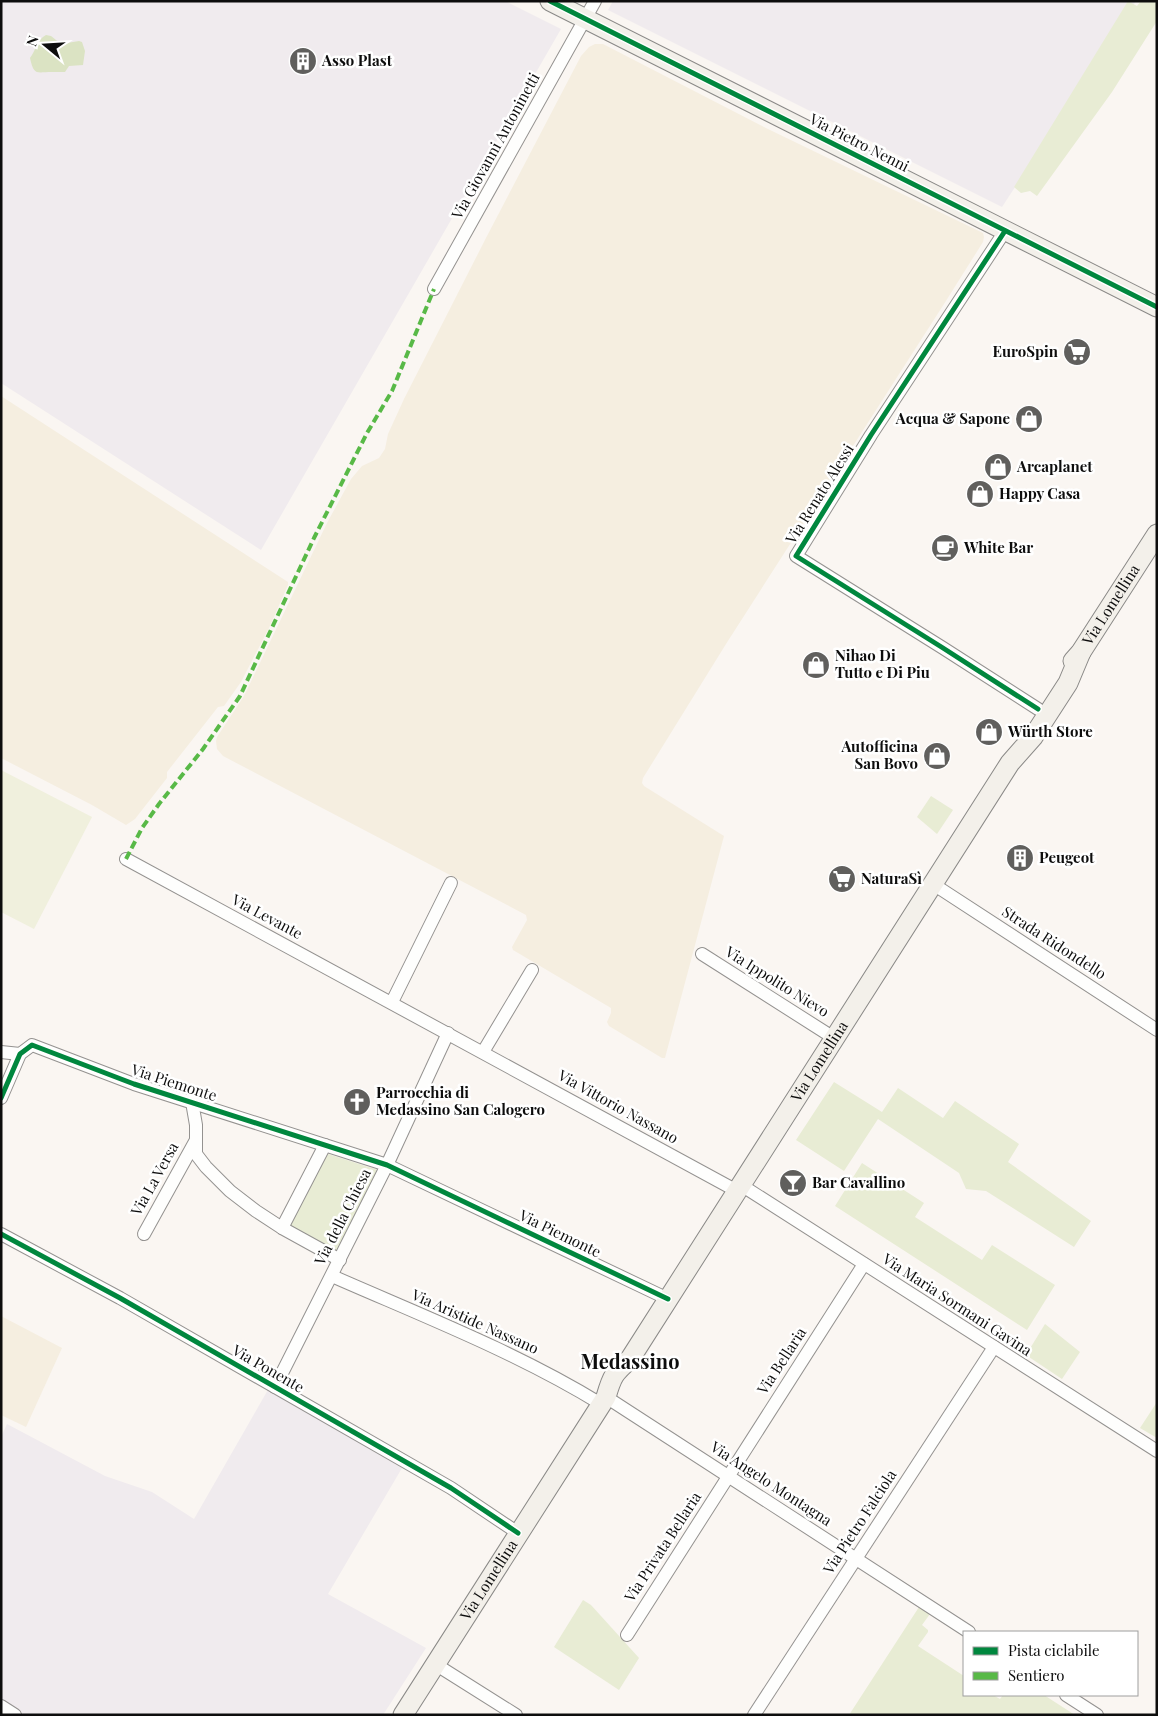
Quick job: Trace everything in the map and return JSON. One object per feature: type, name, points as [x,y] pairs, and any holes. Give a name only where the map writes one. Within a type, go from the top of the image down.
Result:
[{"type":"main road","name":"Via Pietro Nenni","points":[[550,1],[1157,307]]},
{"type":"main road","name":"Via Lomellina","points":[[403,1715],[605,1399],[611,1380],[617,1370],[630,1359],[1010,763],[1024,731],[1058,677],[1081,652],[1157,534]]},
{"type":"main road","name":"Via Lomellina","points":[[1010,763],[1033,737],[1068,683],[1081,652]]},
{"type":"street","name":"Via Giovanni Antoninetti","points":[[434,289],[595,1]]},
{"type":"street","name":"Via Renato Alessi","points":[[1005,230],[796,556],[1038,709]]},
{"type":"street","name":"Via Levante","points":[[126,860],[392,1002]]},
{"type":"street","points":[[392,1002],[451,883]]},
{"type":"street","name":"Strada Ridondello","points":[[933,884],[1157,1030]]},
{"type":"street","name":"Via Ippolito Nievo","points":[[702,954],[834,1038]]},
{"type":"street","points":[[483,1052],[532,970]]},
{"type":"street","name":"Via Vittorio Nassano","points":[[392,1002],[739,1188]]},
{"type":"street","name":"Via della Chiesa","points":[[275,1386],[387,1165],[448,1033]]},
{"type":"street","name":"Via Piemonte","points":[[20,1054],[32,1045],[134,1084],[387,1165],[668,1299]]},
{"type":"street","points":[[1,1052],[20,1054],[1,1098]]},
{"type":"street","points":[[192,1102],[196,1125],[196,1154],[206,1167],[230,1192],[256,1211],[282,1228],[340,1260]]},
{"type":"street","name":"Via La Versa","points":[[144,1234],[196,1140]]},
{"type":"street","points":[[282,1228],[325,1145]]},
{"type":"street","name":"Via Maria Sormani Gavina","points":[[739,1188],[864,1264],[1157,1452]]},
{"type":"street","name":"Via Ponente","points":[[1,1234],[120,1298],[275,1386],[451,1488],[518,1533]]},
{"type":"street","name":"Via Bellaria","points":[[728,1476],[864,1264]]},
{"type":"street","name":"Via Aristide Nassano","points":[[332,1276],[501,1350],[605,1399]]},
{"type":"street","name":"Via Pietro Falciola","points":[[754,1715],[994,1347]]},
{"type":"street","name":"Via Angelo Montagna","points":[[605,1399],[967,1631]]},
{"type":"street","name":"Via Privata Bellaria","points":[[626,1635],[728,1476]]},
{"type":"street","points":[[435,1664],[516,1715]]},
{"type":"street","points":[[1068,1696],[1097,1715]]},
{"type":"street","points":[[1,1706],[15,1715]]},
{"type":"shaded area","points":[[1,1],[505,1],[561,29],[261,550],[1,383]]},
{"type":"shaded area","points":[[613,1],[1136,1],[1002,207],[608,10]]},
{"type":"shaded area","points":[[595,44],[603,44],[768,129],[983,233],[984,237],[983,242],[944,304],[726,644],[643,778],[642,783],[644,786],[724,836],[665,1058],[609,1026],[607,1022],[611,1008],[513,950],[512,947],[527,920],[526,915],[223,756],[217,749],[216,741],[244,696],[327,523],[351,479],[362,466],[379,458],[385,449],[388,434],[404,399],[487,236],[581,56],[589,47]]},
{"type":"shaded area","points":[[1,396],[288,582],[269,628],[241,682],[224,706],[218,707],[167,772],[167,778],[135,819],[126,825],[92,805],[1,758]]},
{"type":"shaded area","points":[[1,1316],[62,1348],[26,1427],[1,1415]]},
{"type":"shaded area","points":[[269,1388],[402,1468],[328,1594],[426,1648],[383,1715],[25,1715],[1,1700],[1,1437],[7,1424],[105,1476],[152,1492],[194,1519]]},
{"type":"green space","points":[[1128,1],[1137,6],[1141,1],[1157,1],[1157,21],[1112,92],[1037,196],[1030,191],[1021,193],[1014,187]]},
{"type":"green space","points":[[46,35],[51,36],[61,44],[82,42],[85,51],[83,65],[69,66],[65,72],[36,72],[30,58],[39,42]]},
{"type":"green space","points":[[1,770],[92,817],[34,929],[1,912]]},
{"type":"green space","points":[[931,796],[953,810],[937,834],[917,817]]},
{"type":"green space","points":[[834,1082],[882,1112],[898,1088],[943,1118],[955,1101],[1019,1144],[1008,1162],[1091,1221],[1074,1247],[986,1191],[966,1189],[959,1173],[878,1119],[844,1171],[796,1140]]},
{"type":"green space","points":[[325,1153],[378,1170],[336,1252],[288,1226]]},
{"type":"green space","points":[[862,1163],[924,1203],[915,1217],[982,1260],[992,1245],[1055,1285],[1027,1330],[835,1206]]},
{"type":"green space","points":[[1045,1324],[1080,1352],[1062,1379],[1026,1355]]},
{"type":"green space","points":[[1157,1402],[1157,1438],[1140,1428]]},
{"type":"green space","points":[[583,1600],[591,1605],[639,1658],[619,1690],[554,1647]]},
{"type":"green space","points":[[919,1607],[930,1614],[922,1625],[928,1632],[918,1646],[963,1675],[963,1696],[995,1696],[1000,1699],[1002,1696],[1046,1696],[1075,1715],[849,1715]]},
{"type":"marked path","points":[[126,859],[142,828],[203,749],[240,696],[314,538],[367,433],[392,391],[434,289]]},
{"type":"cycle path","points":[[550,1],[1157,307]]},
{"type":"cycle path","points":[[1005,231],[871,435],[796,556],[1038,709]]},
{"type":"cycle path","points":[[1,1098],[20,1054],[32,1045],[134,1084],[387,1165],[668,1299]]},
{"type":"cycle path","points":[[1,1234],[120,1298],[451,1488],[518,1533]]},
{"type":"place","name":"Asso Plast","points":[[303,61]]},
{"type":"place","name":"EuroSpin","points":[[1077,352]]},
{"type":"place","name":"Acqua & Sapone","points":[[1029,419]]},
{"type":"place","name":"Arcaplanet","points":[[998,467]]},
{"type":"place","name":"Happy Casa","points":[[980,494]]},
{"type":"place","name":"White Bar","points":[[945,548]]},
{"type":"place","name":"Nihao Di Tutto e Di Piu","points":[[816,665]]},
{"type":"place","name":"Würth Store","points":[[989,732]]},
{"type":"place","name":"Autofficina San Bovo","points":[[937,756]]},
{"type":"place","name":"Peugeot","points":[[1020,858]]},
{"type":"place","name":"NaturaSì","points":[[842,879]]},
{"type":"place","name":"Parrocchia di Medassino San Calogero","points":[[357,1102]]},
{"type":"place","name":"Bar Cavallino","points":[[793,1183]]},
{"type":"district","name":"Medassino","points":[[630,1362]]}]
